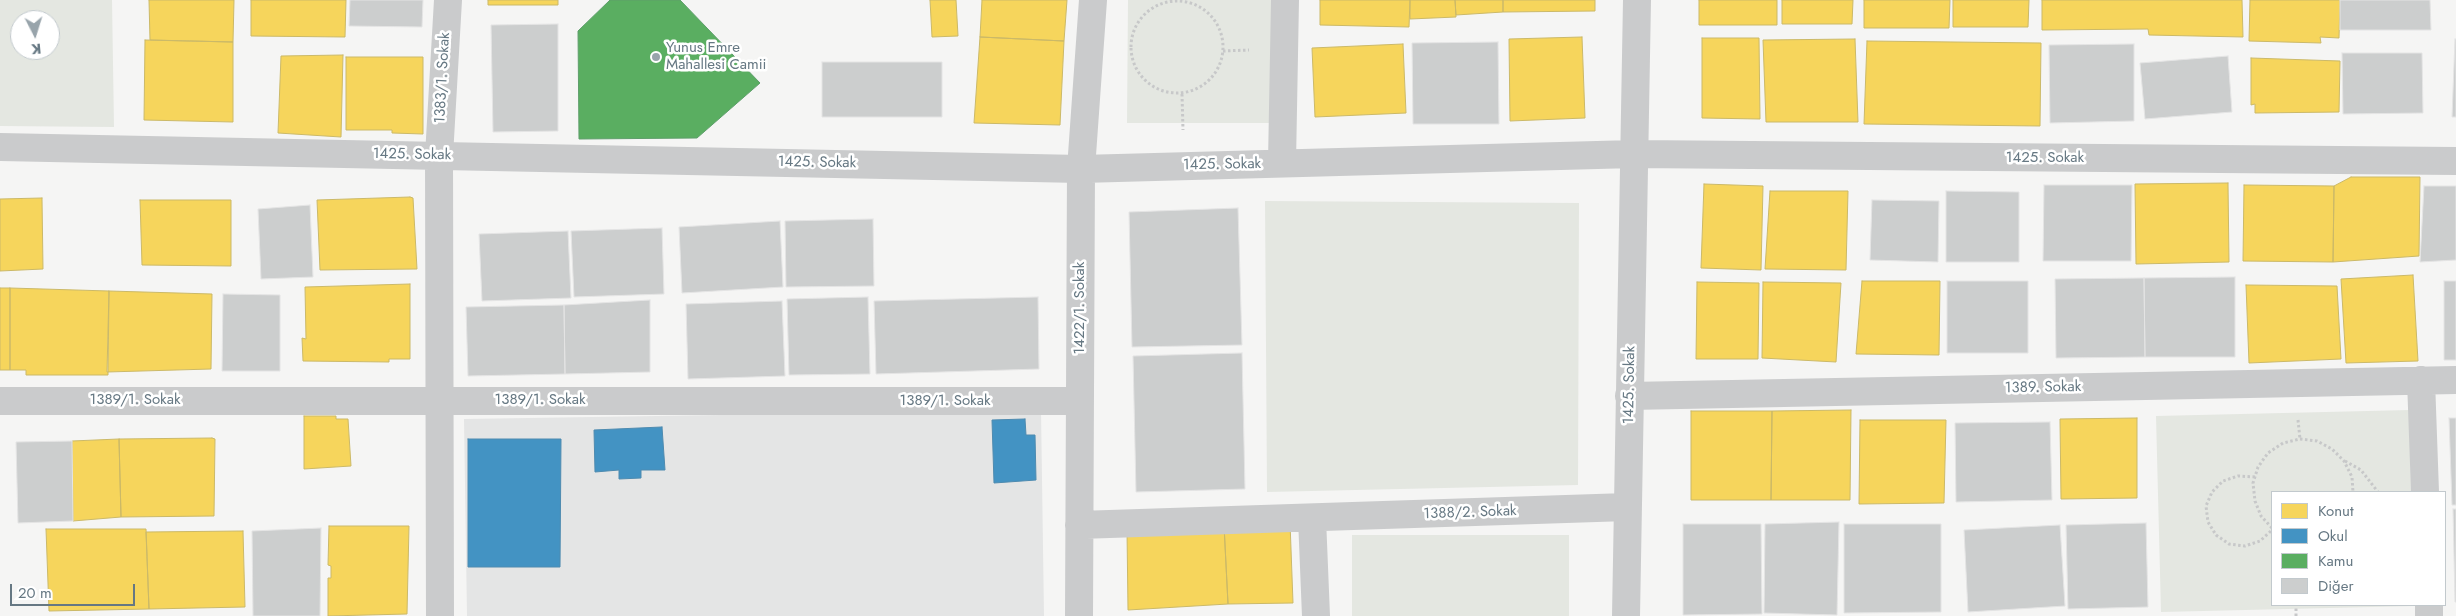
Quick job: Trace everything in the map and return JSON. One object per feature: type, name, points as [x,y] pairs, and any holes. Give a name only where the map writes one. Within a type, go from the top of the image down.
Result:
[{"type":"street","name":"1383/1. Sokak","points":[[440,616],[439,156],[448,0]]},
{"type":"street","name":"1422/1. Sokak","points":[[1079,616],[1081,169],[1093,0]]},
{"type":"street","points":[[1282,164],[1285,0]]},
{"type":"street","name":"1425. Sokak","points":[[1626,616],[1637,0]]},
{"type":"street","name":"1425. Sokak","points":[[0,148],[1081,169],[1634,154],[2456,161]]},
{"type":"street","points":[[2421,380],[2425,491]]},
{"type":"street","name":"1389. Sokak","points":[[1629,396],[2456,380]]},
{"type":"street","name":"1389/1. Sokak","points":[[0,400],[1080,401]]},
{"type":"street","name":"1388/2. Sokak","points":[[1079,525],[1627,508]]},
{"type":"street","points":[[1312,518],[1316,616]]},
{"type":"path","points":[[1174,0],[1182,0],[1208,11],[1220,27],[1224,43],[1223,60],[1214,77],[1198,89],[1178,94],[1161,90],[1148,83],[1136,70],[1130,49],[1133,32],[1142,17],[1154,7],[1174,0]]},
{"type":"path","points":[[2271,528],[2261,516],[2255,501],[2255,477],[2258,467],[2268,453],[2283,443],[2300,439],[2317,441],[2332,449],[2344,461],[2361,470],[2377,491]]},
{"type":"path","points":[[2344,461],[2352,477],[2352,491]]},
{"type":"path","points":[[2255,477],[2238,476],[2223,481],[2212,492],[2206,506],[2208,522],[2216,535],[2230,544],[2245,546],[2260,541],[2271,530]]},
{"type":"shaded area","points":[[0,0],[112,0],[114,127],[0,126]]},
{"type":"shaded area","points":[[1128,0],[1280,0],[1280,123],[1127,123]]},
{"type":"shaded area","points":[[1265,201],[1579,203],[1578,485],[1267,492]]},
{"type":"shaded area","points":[[1041,410],[1044,616],[467,616],[464,419]]},
{"type":"shaded area","points":[[2410,410],[2411,491],[2271,491],[2271,606],[2414,606],[2161,612],[2156,416]]},
{"type":"shaded area","points":[[1352,535],[1569,535],[1569,616],[1352,616]]},
{"type":"building: Konut","points":[[149,0],[234,0],[233,42],[150,40]]},
{"type":"building: Konut","points":[[251,0],[346,0],[345,37],[251,36]]},
{"type":"building: Konut","points":[[488,0],[558,0],[558,5],[488,5]]},
{"type":"building: Konut","points":[[930,0],[956,0],[958,36],[932,37]]},
{"type":"building: Konut","points":[[982,0],[1067,0],[1064,41],[980,37]]},
{"type":"building: Konut","points":[[1320,0],[1410,0],[1409,27],[1320,25]]},
{"type":"building: Konut","points":[[1410,0],[1455,0],[1456,17],[1410,19]]},
{"type":"building: Konut","points":[[1455,0],[1503,0],[1503,12],[1456,15]]},
{"type":"building: Konut","points":[[1503,0],[1595,0],[1595,11],[1503,12]]},
{"type":"building: Konut","points":[[1699,0],[1777,0],[1777,25],[1699,25]]},
{"type":"building: Konut","points":[[1782,0],[1853,0],[1852,24],[1782,24]]},
{"type":"building: Konut","points":[[1864,0],[1950,0],[1949,28],[1864,28]]},
{"type":"building: Konut","points":[[1953,0],[2029,0],[2028,27],[1953,27]]},
{"type":"building: Konut","points":[[2042,0],[2242,0],[2243,37],[2149,35],[2148,29],[2042,30]]},
{"type":"building: Konut","points":[[2250,0],[2340,0],[2339,38],[2320,37],[2321,43],[2249,41]]},
{"type":"building: Konut","points":[[980,37],[1064,41],[1060,125],[974,123]]},
{"type":"building: Konut","points":[[1582,37],[1585,118],[1510,121],[1509,39]]},
{"type":"building: Konut","points":[[1702,38],[1759,38],[1760,119],[1702,118]]},
{"type":"building: Konut","points":[[1855,39],[1858,122],[1766,122],[1763,40]]},
{"type":"building: Konut","points":[[145,40],[233,42],[233,122],[144,120]]},
{"type":"building: Konut","points":[[1867,41],[2041,43],[2040,126],[1864,124]]},
{"type":"building: Konut","points":[[1403,44],[1406,113],[1315,117],[1312,48]]},
{"type":"building: Konut","points":[[343,55],[341,137],[278,133],[281,56]]},
{"type":"building: Konut","points":[[346,57],[423,57],[423,134],[392,133],[392,130],[346,130]]},
{"type":"building: Konut","points":[[2251,58],[2340,61],[2339,112],[2255,113],[2255,104],[2251,105]]},
{"type":"building: Konut","points":[[2351,177],[2420,177],[2419,256],[2333,262],[2334,186]]},
{"type":"building: Konut","points":[[2228,183],[2229,262],[2136,264],[2135,184]]},
{"type":"building: Konut","points":[[1704,184],[1763,186],[1761,270],[1701,268]]},
{"type":"building: Konut","points":[[2244,185],[2334,186],[2333,262],[2243,261]]},
{"type":"building: Konut","points":[[1770,191],[1848,191],[1846,270],[1765,269]]},
{"type":"building: Konut","points":[[42,198],[43,269],[0,271],[0,199]]},
{"type":"building: Konut","points":[[413,198],[417,269],[320,270],[317,200]]},
{"type":"building: Konut","points":[[140,200],[231,200],[231,266],[142,265]]},
{"type":"building: Konut","points":[[2413,275],[2418,361],[2346,363],[2341,279]]},
{"type":"building: Konut","points":[[1862,281],[1940,281],[1939,355],[1856,354]]},
{"type":"building: Konut","points":[[1697,282],[1759,283],[1758,359],[1696,359]]},
{"type":"building: Konut","points":[[1763,282],[1841,283],[1836,362],[1762,358]]},
{"type":"building: Konut","points":[[410,284],[410,359],[389,359],[389,362],[303,361],[302,338],[306,339],[305,287]]},
{"type":"building: Konut","points":[[2246,285],[2337,286],[2341,359],[2249,363]]},
{"type":"building: Konut","points":[[0,288],[10,288],[10,370],[0,370]]},
{"type":"building: Konut","points":[[10,288],[109,291],[108,375],[26,375],[26,370],[10,370]]},
{"type":"building: Konut","points":[[109,291],[212,294],[211,369],[107,372]]},
{"type":"building: Konut","points":[[1851,410],[1850,500],[1771,500],[1772,411]]},
{"type":"building: Konut","points":[[1691,411],[1772,411],[1771,500],[1691,500]]},
{"type":"building: Konut","points":[[304,416],[336,416],[336,419],[348,419],[351,466],[304,469]]},
{"type":"building: Konut","points":[[2137,418],[2137,498],[2061,499],[2060,419]]},
{"type":"building: Konut","points":[[1860,420],[1946,420],[1944,503],[1859,504]]},
{"type":"building: Konut","points":[[119,439],[215,439],[214,516],[121,517]]},
{"type":"building: Konut","points":[[119,439],[121,517],[73,521],[72,441]]},
{"type":"building: Konut","points":[[1290,522],[1293,603],[1228,604],[1224,525]]},
{"type":"building: Konut","points":[[1224,525],[1228,604],[1128,610],[1127,530]]},
{"type":"building: Konut","points":[[329,526],[409,526],[407,614],[328,616],[328,578],[331,578],[331,566],[328,565]]},
{"type":"building: Konut","points":[[46,529],[146,529],[149,609],[49,611]]},
{"type":"building: Konut","points":[[243,531],[245,607],[149,609],[146,532]]},
{"type":"building: Okul","points":[[1025,419],[1026,435],[1035,435],[1036,480],[994,483],[992,420]]},
{"type":"building: Okul","points":[[662,427],[665,470],[641,470],[641,478],[619,479],[619,470],[595,472],[594,430]]},
{"type":"building: Okul","points":[[468,439],[561,439],[560,567],[468,567]]},
{"type":"building: Kamu","name":"Yunus Emre Mahallesi Camii","points":[[610,0],[680,0],[760,83],[697,138],[579,139],[578,31]]},
{"type":"building: Diğer","points":[[350,0],[423,0],[422,27],[349,26]]},
{"type":"building: Diğer","points":[[2340,0],[2430,0],[2431,30],[2340,30]]},
{"type":"building: Diğer","points":[[558,24],[558,131],[493,132],[491,25]]},
{"type":"building: Diğer","points":[[2455,39],[2456,117],[2452,117]]},
{"type":"building: Diğer","points":[[1498,42],[1499,124],[1413,124],[1412,43]]},
{"type":"building: Diğer","points":[[2134,44],[2134,121],[2050,123],[2049,45]]},
{"type":"building: Diğer","points":[[2342,53],[2422,53],[2423,113],[2343,114]]},
{"type":"building: Diğer","points":[[2228,56],[2232,112],[2145,119],[2140,63]]},
{"type":"building: Diğer","points":[[822,62],[942,62],[942,117],[822,117]]},
{"type":"building: Diğer","points":[[2044,185],[2132,185],[2131,261],[2043,261]]},
{"type":"building: Diğer","points":[[2424,186],[2456,186],[2456,260],[2420,262]]},
{"type":"building: Diğer","points":[[1946,191],[2019,192],[2019,262],[1946,262]]},
{"type":"building: Diğer","points":[[1872,200],[1939,201],[1938,262],[1870,260]]},
{"type":"building: Diğer","points":[[310,205],[313,277],[261,279],[258,209]]},
{"type":"building: Diğer","points":[[1238,208],[1242,345],[1132,347],[1129,212]]},
{"type":"building: Diğer","points":[[873,219],[874,286],[786,287],[785,221]]},
{"type":"building: Diğer","points":[[780,221],[783,287],[682,293],[679,227]]},
{"type":"building: Diğer","points":[[662,228],[664,294],[574,297],[571,231]]},
{"type":"building: Diğer","points":[[568,231],[571,298],[482,301],[479,234]]},
{"type":"building: Diğer","points":[[2235,277],[2235,357],[2145,357],[2144,278]]},
{"type":"building: Diğer","points":[[2144,278],[2145,357],[2056,358],[2055,279]]},
{"type":"building: Diğer","points":[[1947,281],[2028,281],[2028,353],[1947,353]]},
{"type":"building: Diğer","points":[[2444,281],[2456,281],[2456,360],[2444,360]]},
{"type":"building: Diğer","points":[[223,294],[280,295],[280,371],[222,371]]},
{"type":"building: Diğer","points":[[868,297],[870,374],[789,375],[787,299]]},
{"type":"building: Diğer","points":[[1038,297],[1039,369],[876,374],[874,301]]},
{"type":"building: Diğer","points":[[650,300],[650,372],[565,374],[564,305]]},
{"type":"building: Diğer","points":[[782,301],[785,376],[688,379],[686,304]]},
{"type":"building: Diğer","points":[[564,305],[565,374],[468,376],[466,307]]},
{"type":"building: Diğer","points":[[1242,353],[1245,489],[1136,492],[1133,356]]},
{"type":"building: Diğer","points":[[2449,418],[2456,418],[2456,505],[2452,505]]},
{"type":"building: Diğer","points":[[2050,422],[2052,500],[1956,502],[1955,423]]},
{"type":"building: Diğer","points":[[72,441],[73,521],[18,523],[16,442]]},
{"type":"building: Diğer","points":[[2453,509],[2456,509],[2456,602],[2455,602]]},
{"type":"building: Diğer","points":[[1839,522],[1837,615],[1764,613],[1765,524]]},
{"type":"building: Diğer","points":[[2146,523],[2148,607],[2068,609],[2066,525]]},
{"type":"building: Diğer","points":[[1683,524],[1761,524],[1762,614],[1683,615]]},
{"type":"building: Diğer","points":[[1844,524],[1941,524],[1941,612],[1844,613]]},
{"type":"building: Diğer","points":[[2060,525],[2065,606],[1968,612],[1964,530]]},
{"type":"building: Diğer","points":[[321,528],[320,616],[253,616],[252,531]]},
{"type":"place","name":"Yunus Emre Mahallesi Camii","points":[[656,57]]}]
